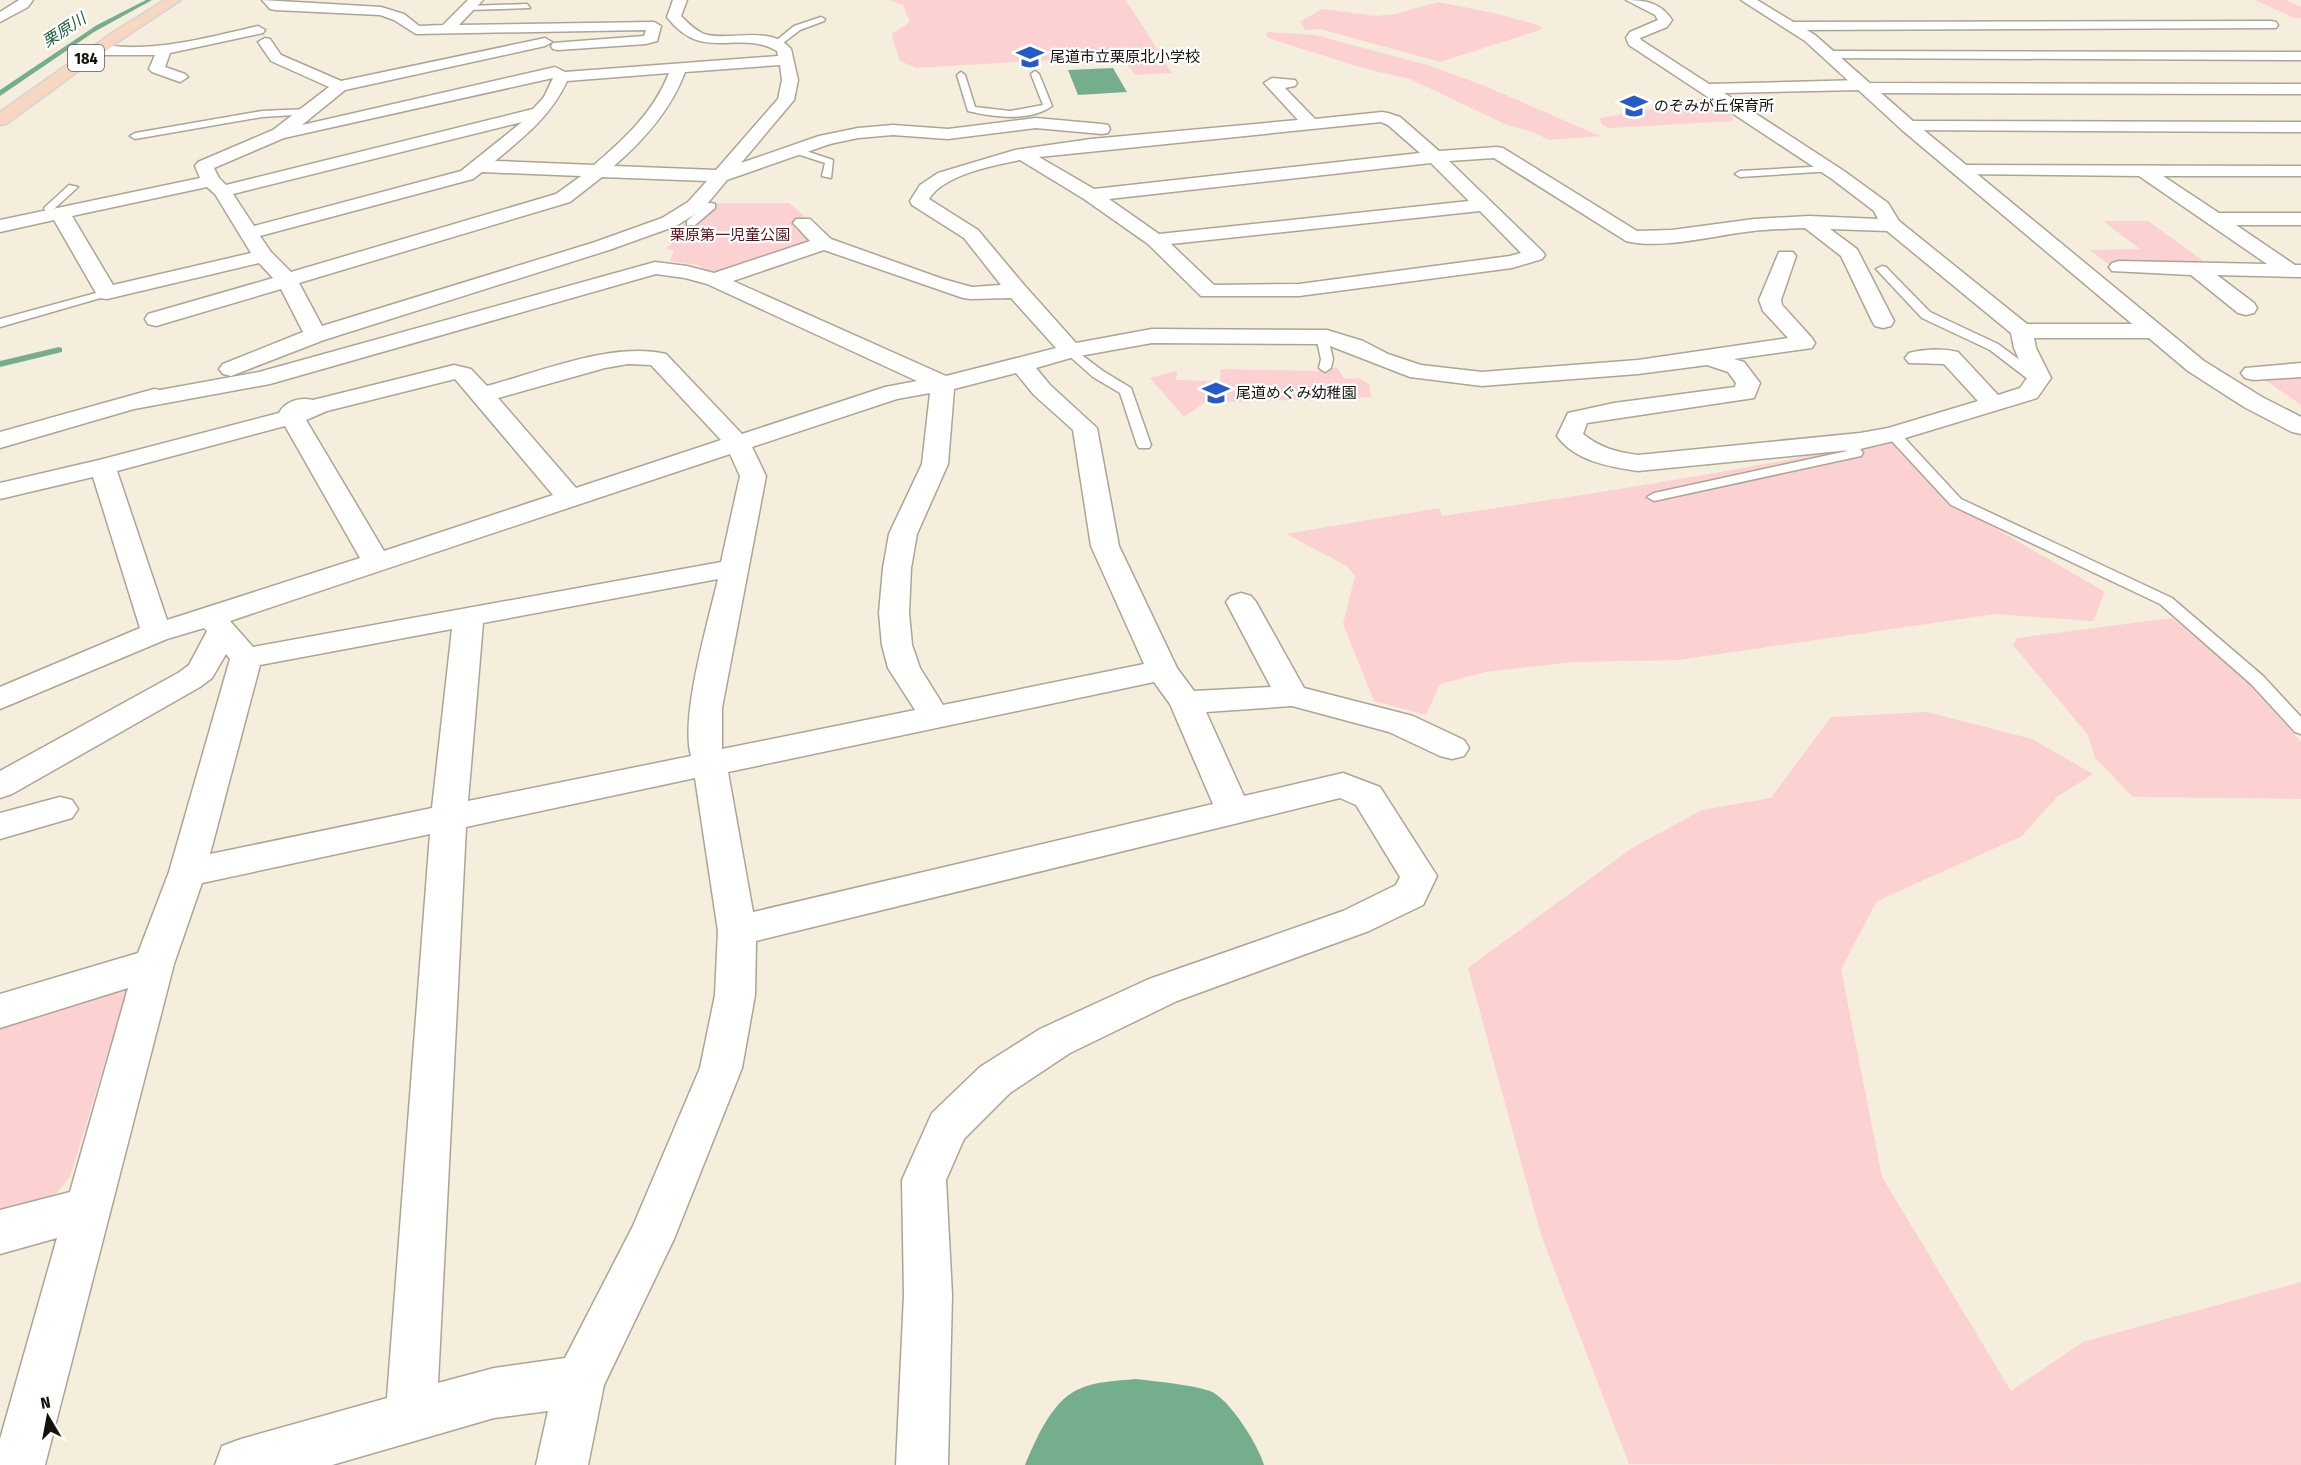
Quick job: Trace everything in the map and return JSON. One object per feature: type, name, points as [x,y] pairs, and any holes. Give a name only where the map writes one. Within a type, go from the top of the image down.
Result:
[{"type":"highway","name":"184","points":[[0,120],[151,12],[174,0]]},
{"type":"street","points":[[0,18],[24,4],[26,0]]},
{"type":"street","points":[[269,0],[275,6],[381,11],[399,16],[410,34],[448,28],[654,26],[652,38],[646,40],[558,46],[547,42],[533,44],[340,86],[279,134]]},
{"type":"street","points":[[381,11],[392,0]]},
{"type":"street","points":[[1633,0],[1660,12],[1665,20],[1662,24],[1635,35],[1634,42],[1829,169],[1881,207],[1892,225],[2022,331],[2153,331]]},
{"type":"street","points":[[1748,0],[1793,26],[1829,55],[1960,170],[2153,331],[2206,372],[2253,402],[2301,427]]},
{"type":"street","points":[[0,440],[134,402],[252,361],[316,335],[602,246],[693,215],[721,176],[786,99],[790,80],[784,49],[767,41],[704,39],[692,33],[674,17],[675,3]]},
{"type":"street","points":[[448,28],[472,4]]},
{"type":"street","points":[[2096,10],[2265,103]]},
{"type":"street","points":[[1793,26],[2276,28],[2239,10]]},
{"type":"street","points":[[680,22],[702,21]]},
{"type":"street","points":[[95,51],[116,53],[164,50],[262,36],[276,58],[340,86]]},
{"type":"street","points":[[248,233],[467,175],[530,124],[551,98],[558,74],[558,46]]},
{"type":"street","points":[[164,50],[157,69],[180,77]]},
{"type":"street","points":[[421,54],[438,65]]},
{"type":"street","points":[[1829,55],[2301,56]]},
{"type":"street","points":[[316,335],[287,280],[263,256],[204,166],[279,134],[558,74],[787,60]]},
{"type":"street","points":[[156,319],[563,198],[597,172],[652,118],[674,88],[679,68]]},
{"type":"street","points":[[1289,83],[1272,83],[1311,124]]},
{"type":"street","points":[[1707,89],[1864,86],[2301,89]]},
{"type":"street","points":[[0,226],[217,186],[539,113]]},
{"type":"street","points":[[478,166],[721,176],[747,169],[794,150],[858,132],[894,130],[948,134],[1077,113]]},
{"type":"street","points":[[2283,113],[2301,125]]},
{"type":"street","points":[[958,158],[1024,155],[1060,148],[1382,117],[1394,121],[1435,157],[1535,255],[1512,262],[1299,290],[1209,291],[1155,240],[1090,195],[1024,155]]},
{"type":"street","points":[[1036,119],[1185,136]]},
{"type":"street","points":[[1036,119],[1041,126],[963,142],[958,158],[941,178],[923,190],[919,201],[971,234],[1017,291],[1071,351]]},
{"type":"street","points":[[1908,126],[2301,125]]},
{"type":"street","points":[[1090,195],[1497,152],[1633,237],[1672,236],[1754,225],[1809,222],[1892,225]]},
{"type":"street","points":[[1960,170],[2301,171]]},
{"type":"street","points":[[2142,170],[2296,271]]},
{"type":"street","points":[[1155,240],[1485,205]]},
{"type":"street","points":[[56,214],[107,293],[263,256]]},
{"type":"street","points":[[2215,219],[2301,219]]},
{"type":"street","points":[[1809,222],[1850,254],[1883,321]]},
{"type":"street","points":[[803,223],[824,243],[936,283],[971,293],[1017,291]]},
{"type":"street","points":[[714,280],[824,243]]},
{"type":"street","points":[[0,786],[189,680],[201,671],[226,635],[376,561],[893,392],[942,384],[1071,351],[1152,336],[1322,337],[1355,346],[1380,359],[1418,372],[1482,379],[1638,367],[1708,358],[1732,352],[1804,343],[1771,306],[1770,300],[1786,256]]},
{"type":"street","points":[[2119,267],[2296,271]]},
{"type":"street","points":[[134,402],[262,380],[655,268],[687,272],[714,280],[942,384]]},
{"type":"street","points":[[2195,268],[2246,308]]},
{"type":"street","points":[[1708,358],[1736,368],[1748,383],[1746,393],[1614,410],[1577,418],[1570,436],[1587,451],[1611,459],[1638,463],[1847,443],[1893,434],[2029,393],[2038,380],[2025,348],[2022,331]]},
{"type":"street","points":[[482,395],[603,361],[628,357],[658,359],[737,443],[753,476],[706,708],[704,744],[710,765],[737,931],[735,995],[721,1068],[651,1239],[580,1381],[562,1465]]},
{"type":"street","points":[[1917,358],[1950,357],[1994,404]]},
{"type":"street","points":[[1022,365],[1042,390],[1085,428],[1106,546],[1162,670],[1185,702],[1233,810]]},
{"type":"street","points":[[2253,373],[2301,370]]},
{"type":"street","points":[[0,491],[104,467],[292,417],[318,406],[442,373],[463,374],[570,498]]},
{"type":"street","points":[[376,561],[292,417],[291,411],[322,396],[386,378]]},
{"type":"street","points":[[935,717],[904,668],[897,645],[894,613],[897,568],[903,534],[935,464],[942,384]]},
{"type":"street","points":[[104,467],[156,632]]},
{"type":"street","points":[[0,699],[156,632],[226,635],[468,619],[733,568]]},
{"type":"street","points":[[1241,602],[1292,696]]},
{"type":"street","points":[[411,1417],[449,819],[468,619]]},
{"type":"street","points":[[19,1465],[86,1209],[154,964],[187,872],[226,635]]},
{"type":"street","points":[[187,872],[1162,670]]},
{"type":"street","points":[[1185,702],[1292,696],[1380,717],[1401,724],[1452,748]]},
{"type":"street","points":[[737,931],[1343,785],[1368,796],[1419,876],[1410,895],[1356,921],[1163,990],[1055,1041],[995,1080],[947,1127],[924,1180],[928,1295],[922,1465]]},
{"type":"street","points":[[0,826],[60,809]]},
{"type":"street","points":[[0,1011],[154,964]]},
{"type":"street","points":[[0,1232],[86,1209]]},
{"type":"street","points":[[242,1465],[494,1393],[580,1381]]},
{"type":"lane","points":[[472,4],[527,6]]},
{"type":"lane","points":[[776,44],[797,28],[821,19]]},
{"type":"lane","points":[[961,75],[970,109],[995,115],[1036,119],[1048,106],[1035,74]]},
{"type":"lane","points":[[135,136],[262,114],[308,112]]},
{"type":"lane","points":[[794,150],[830,162],[827,176]]},
{"type":"lane","points":[[1740,174],[1829,169]]},
{"type":"lane","points":[[56,214],[48,208],[73,188]]},
{"type":"lane","points":[[1882,269],[1926,315],[1994,346],[2038,380]]},
{"type":"lane","points":[[0,323],[107,293]]},
{"type":"lane","points":[[0,314],[42,311]]},
{"type":"lane","points":[[1322,337],[1327,358],[1325,368]]},
{"type":"lane","points":[[1071,351],[1098,374],[1126,392],[1144,445]]},
{"type":"lane","points":[[1893,434],[1956,502],[2166,601],[2257,680],[2301,728]]},
{"type":"lane","points":[[1654,496],[1856,453],[1847,443]]},
{"type":"green space","name":"尾道市立栗原北小学校","points":[[889,0],[1126,0],[1172,73],[1135,75],[1121,56],[916,68],[900,61],[892,37],[893,33],[910,22],[903,5]]},
{"type":"green space","points":[[2255,0],[2285,0],[2301,7],[2301,18],[2294,18]]},
{"type":"green space","points":[[1438,2],[1494,13],[1538,25],[1543,29],[1440,62],[1320,29],[1305,30],[1300,22],[1322,9],[1377,16],[1395,14]]},
{"type":"green space","points":[[1269,32],[1315,35],[1431,66],[1485,86],[1600,136],[1549,140],[1533,132],[1507,125],[1410,79],[1366,69],[1268,38],[1266,34]]},
{"type":"green space","points":[[1712,97],[1734,111],[1731,115],[1734,121],[1609,128],[1601,124],[1600,118]]},
{"type":"green space","name":"栗原第一児童公園","points":[[718,203],[789,203],[810,221],[806,236],[809,242],[710,275],[698,265],[670,261],[674,250],[666,249],[677,237],[669,233],[687,222],[695,224]]},
{"type":"green space","points":[[2103,221],[2148,221],[2212,267],[2110,265],[2090,250],[2140,249]]},
{"type":"green space","points":[[1337,367],[1344,379],[1359,378],[1369,384],[1371,397],[1204,403],[1184,417],[1150,378],[1177,371],[1176,380],[1220,381],[1221,369],[1320,371]]},
{"type":"green space","points":[[2301,376],[2301,405],[2261,377]]},
{"type":"green space","points":[[1891,439],[1952,503],[2105,592],[2093,621],[1995,614],[1678,660],[1573,662],[1485,672],[1440,684],[1426,715],[1374,701],[1343,624],[1355,576],[1347,566],[1286,534],[1439,508],[1442,516],[1611,490],[1723,472]]},
{"type":"green space","points":[[2172,618],[2247,680],[2301,742],[2301,799],[2133,797],[2095,758],[2088,735],[2013,645],[2017,638]]},
{"type":"green space","points":[[1927,712],[2032,739],[2093,774],[2057,797],[2022,836],[1877,901],[1841,969],[1882,1177],[2011,1391],[2083,1342],[2301,1282],[2301,1465],[1629,1464],[1541,1235],[1468,968],[1632,848],[1702,810],[1771,798],[1831,717]]},
{"type":"green space","points":[[129,983],[72,1171],[51,1198],[33,1207],[0,1216],[0,1023]]},
{"type":"shaded area","points":[[146,0],[152,0],[94,32],[0,96],[0,90],[97,25]]},
{"type":"shaded area","points":[[1113,68],[1127,92],[1078,95],[1068,70]]},
{"type":"shaded area","points":[[1136,1379],[1192,1387],[1218,1395],[1242,1424],[1256,1446],[1264,1465],[1025,1465],[1045,1423],[1068,1395],[1091,1385]]},
{"type":"waterway","points":[[0,364],[59,350]]},
{"type":"place","name":"尾道市立栗原北小学校","points":[[1030,57]]},
{"type":"place","name":"のぞみが丘保育所","points":[[1634,106]]},
{"type":"place","name":"尾道めぐみ幼稚園","points":[[1216,393]]},
{"type":"water label","name":"栗原川","points":[[64,30]]}]
